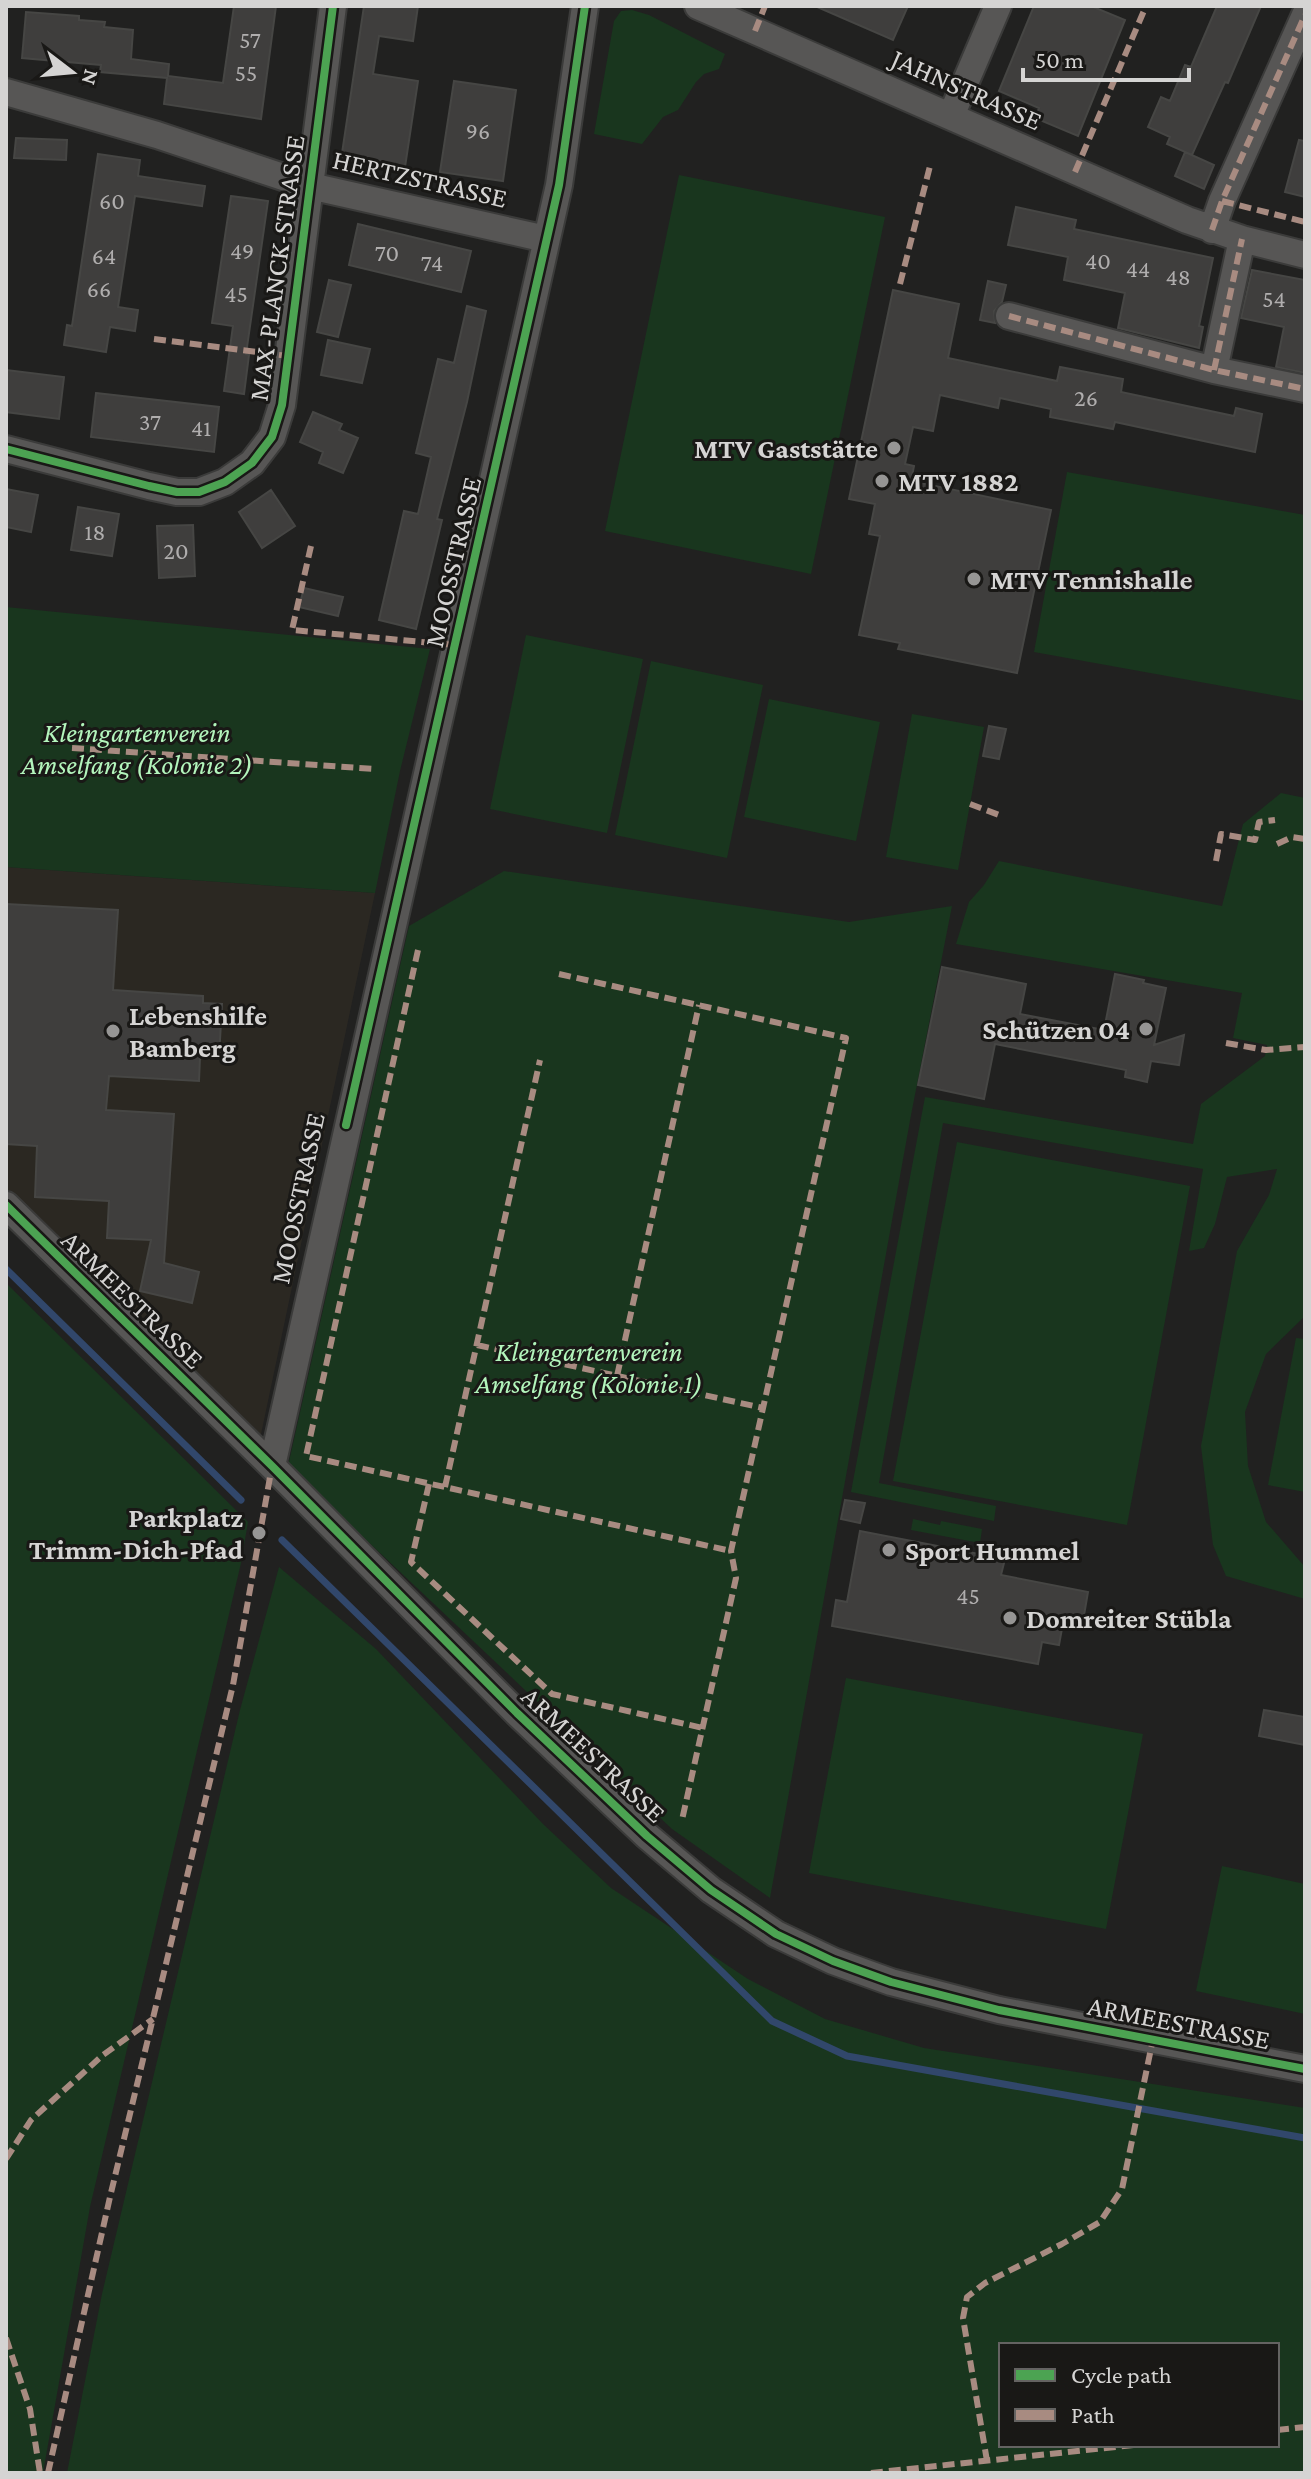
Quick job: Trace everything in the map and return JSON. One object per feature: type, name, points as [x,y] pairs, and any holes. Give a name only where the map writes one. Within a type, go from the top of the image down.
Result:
[{"type":"street","name":"MAX-PLANCK-STRASSE","points":[[6,449],[177,492],[199,492],[225,482],[252,463],[272,437],[282,405],[333,6]]},
{"type":"street","name":"MOOSSTRASSE","points":[[272,1466],[559,185],[585,6]]},
{"type":"street","name":"JAHNSTRASSE","points":[[698,6],[1212,230],[1305,255]]},
{"type":"street","points":[[951,116],[998,6]]},
{"type":"street","points":[[1212,230],[1305,15]]},
{"type":"street","name":"HERTZSTRASSE","points":[[6,92],[157,135],[310,186],[546,239]]},
{"type":"street","points":[[1214,370],[1242,239]]},
{"type":"street","points":[[1009,316],[1214,370],[1305,389]]},
{"type":"street","name":"ARMEESTRASSE","points":[[6,1205],[272,1466],[517,1713],[647,1836],[711,1890],[776,1934],[833,1961],[891,1982],[999,2010],[1305,2069]]},
{"type":"shaded area","points":[[6,867],[375,893],[260,1439],[6,1188]]},
{"type":"green space","points":[[632,10],[649,15],[725,54],[719,69],[704,74],[678,110],[663,117],[642,144],[594,134],[614,21],[621,11]]},
{"type":"green space","points":[[679,175],[885,217],[811,574],[605,531]]},
{"type":"green space","points":[[1067,472],[1305,515],[1305,701],[1034,652]]},
{"type":"green space","name":"Kleingartenverein Amselfang (Kolonie 2)","points":[[6,607],[430,649],[400,771],[375,893],[6,867]]},
{"type":"green space","points":[[526,635],[643,659],[607,833],[490,809]]},
{"type":"green space","points":[[651,661],[763,685],[727,858],[615,835]]},
{"type":"green space","points":[[769,699],[880,722],[856,841],[744,817]]},
{"type":"green space","points":[[912,714],[984,727],[958,870],[886,857]]},
{"type":"green space","points":[[1281,793],[1305,798],[1305,1316],[1266,1354],[1245,1412],[1248,1466],[1266,1522],[1305,1567],[1305,1599],[1226,1576],[1213,1545],[1201,1446],[1237,1251],[1269,1195],[1277,1169],[1227,1177],[1215,1224],[1204,1248],[1189,1251],[1203,1169],[943,1123],[879,1483],[996,1506],[994,1521],[851,1492],[925,1097],[1193,1144],[1201,1104],[1265,1056],[1267,1045],[1233,1038],[1242,993],[956,944],[969,902],[999,861],[1222,906],[1243,824]]},
{"type":"green space","name":"Kleingartenverein Amselfang (Kolonie 1)","points":[[504,871],[849,922],[952,906],[911,1115],[770,1898],[672,1829],[288,1466],[409,926]]},
{"type":"green space","points":[[957,1142],[1190,1186],[1127,1525],[893,1481]]},
{"type":"green space","points":[[6,1283],[248,1522],[90,2207],[43,2473],[6,2473]]},
{"type":"green space","points":[[1296,1338],[1305,1339],[1305,1492],[1268,1485]]},
{"type":"green space","points":[[913,1519],[982,1529],[980,1543],[911,1530]]},
{"type":"green space","points":[[279,1567],[376,1649],[542,1823],[611,1888],[748,1979],[825,2019],[924,2048],[1305,2108],[1305,2473],[67,2473],[102,2294],[240,1710]]},
{"type":"green space","points":[[846,1678],[1143,1734],[1106,1929],[809,1873]]},
{"type":"green space","points":[[1222,1866],[1305,1884],[1305,2014],[1196,1991]]},
{"type":"building","points":[[234,6],[276,6],[261,119],[164,104],[167,78],[100,72],[101,65],[22,58],[26,12],[79,16],[79,20],[105,22],[104,27],[133,30],[131,59],[169,64],[168,76],[223,83]]},
{"type":"building","points":[[364,6],[418,6],[413,41],[379,36],[373,74],[418,81],[405,167],[341,160]]},
{"type":"building","points":[[815,6],[908,6],[893,40]]},
{"type":"building","points":[[1034,6],[1091,6],[1125,20],[1078,136],[1035,118],[1039,108],[999,91]]},
{"type":"building","points":[[1217,6],[1261,6],[1228,83],[1225,82],[1192,155],[1167,144],[1170,137],[1148,127],[1161,97],[1170,101],[1185,65],[1191,67]]},
{"type":"building","points":[[454,81],[516,90],[503,181],[440,172]]},
{"type":"building","points":[[16,138],[67,140],[66,160],[14,158]]},
{"type":"building","points":[[1299,140],[1305,141],[1305,197],[1285,192]]},
{"type":"building","points":[[1185,152],[1214,165],[1204,189],[1175,176]]},
{"type":"building","points":[[98,154],[140,160],[138,176],[205,186],[202,206],[135,196],[118,307],[138,310],[135,331],[110,327],[106,352],[64,345],[67,325],[72,326]]},
{"type":"building","points":[[231,196],[268,201],[246,354],[249,355],[244,394],[224,391],[233,326],[212,323]]},
{"type":"building","points":[[1016,207],[1076,220],[1074,229],[1213,258],[1199,326],[1203,327],[1199,348],[1118,328],[1125,293],[1064,280],[1068,257],[1008,245]]},
{"type":"building","points":[[358,224],[471,251],[461,292],[349,265]]},
{"type":"building","points":[[1252,270],[1305,280],[1305,373],[1276,367],[1284,327],[1241,318]]},
{"type":"building","points":[[329,280],[351,285],[338,337],[317,332]]},
{"type":"building","points":[[988,281],[1006,285],[1002,302],[994,311],[995,323],[980,320]]},
{"type":"building","points":[[893,290],[959,304],[948,358],[1057,381],[1060,367],[1123,379],[1121,392],[1234,416],[1236,408],[1262,414],[1255,452],[1115,422],[1113,429],[1050,417],[1051,409],[1000,398],[998,408],[940,395],[933,431],[913,427],[905,464],[914,466],[911,481],[1051,510],[1017,673],[898,649],[900,643],[859,635],[880,536],[869,534],[875,504],[849,499]]},
{"type":"building","points":[[467,306],[486,311],[437,519],[442,520],[416,629],[379,620],[404,511],[418,514],[431,457],[416,453],[438,359],[454,363]]},
{"type":"building","points":[[328,340],[370,349],[362,383],[321,375]]},
{"type":"building","points":[[6,370],[64,377],[59,419],[6,412]]},
{"type":"building","points":[[96,393],[219,407],[214,452],[91,437]]},
{"type":"building","points":[[313,412],[342,424],[339,430],[358,438],[343,473],[319,463],[323,452],[300,442]]},
{"type":"building","points":[[6,489],[38,495],[31,532],[6,527]]},
{"type":"building","points":[[271,490],[295,526],[262,548],[239,512]]},
{"type":"building","points":[[78,507],[119,514],[112,556],[71,550]]},
{"type":"building","points":[[193,525],[195,576],[159,578],[157,526]]},
{"type":"building","points":[[304,588],[343,597],[338,616],[299,607]]},
{"type":"building","points":[[989,726],[1006,729],[999,759],[983,756]]},
{"type":"building","name":"Lebenshilfe Bamberg","points":[[6,904],[118,910],[113,990],[203,996],[203,1003],[222,1004],[219,1058],[200,1057],[199,1081],[109,1076],[106,1110],[174,1114],[164,1263],[199,1272],[192,1303],[140,1291],[151,1240],[107,1238],[109,1201],[35,1197],[37,1146],[6,1144]]},
{"type":"building","points":[[942,967],[1026,984],[1020,1014],[1104,1030],[1115,974],[1166,988],[1154,1045],[1184,1035],[1179,1065],[1151,1061],[1147,1082],[1125,1077],[1126,1070],[995,1044],[984,1099],[918,1085]]},
{"type":"building","points":[[845,1500],[865,1503],[860,1523],[841,1519]]},
{"type":"building","points":[[860,1531],[1005,1559],[1001,1575],[1088,1592],[1082,1627],[1063,1623],[1059,1645],[1042,1642],[1038,1664],[832,1626],[836,1600],[847,1602]]},
{"type":"building","points":[[1264,1710],[1305,1717],[1305,1745],[1259,1736]]},
{"type":"waterway","points":[[6,1269],[241,1500]]},
{"type":"waterway","points":[[282,1540],[772,2021],[847,2056],[1305,2138]]},
{"type":"marked path","points":[[755,31],[765,6]]},
{"type":"marked path","points":[[1075,172],[1146,6]]},
{"type":"marked path","points":[[1212,230],[1305,15]]},
{"type":"marked path","points":[[900,284],[930,166]]},
{"type":"marked path","points":[[1222,201],[1305,222]]},
{"type":"marked path","points":[[1214,370],[1242,239]]},
{"type":"marked path","points":[[1009,316],[1214,370],[1305,389]]},
{"type":"marked path","points":[[154,339],[288,356]]},
{"type":"marked path","points":[[311,546],[292,630],[455,645]]},
{"type":"marked path","points":[[72,748],[375,769]]},
{"type":"marked path","points":[[970,804],[999,815]]},
{"type":"marked path","points":[[1216,861],[1221,834],[1255,840],[1259,822],[1275,820]]},
{"type":"marked path","points":[[1277,844],[1292,837],[1305,839]]},
{"type":"marked path","points":[[418,950],[306,1456],[731,1551]]},
{"type":"marked path","points":[[559,974],[846,1038],[731,1551],[736,1578],[682,1820]]},
{"type":"marked path","points":[[617,1376],[699,1005]]},
{"type":"marked path","points":[[1226,1043],[1266,1050],[1305,1047]]},
{"type":"marked path","points":[[445,1487],[540,1060]]},
{"type":"marked path","points":[[477,1345],[763,1408]]},
{"type":"marked path","points":[[48,2473],[110,2197],[233,1685],[272,1466]]},
{"type":"marked path","points":[[429,1484],[411,1562],[552,1694],[703,1728]]},
{"type":"marked path","points":[[6,2159],[31,2120],[103,2055],[153,2019]]},
{"type":"marked path","points":[[987,2461],[963,2318],[967,2297],[985,2283],[1100,2222],[1122,2189],[1153,2039]]},
{"type":"marked path","points":[[6,2338],[30,2409],[40,2473]]},
{"type":"marked path","points":[[1279,2430],[1305,2427]]},
{"type":"marked path","points":[[871,2473],[1115,2447]]},
{"type":"cycle path","points":[[6,449],[149,486],[177,492],[199,492],[225,482],[252,463],[272,437],[282,405],[333,6]]},
{"type":"cycle path","points":[[346,1125],[559,185],[585,6]]},
{"type":"cycle path","points":[[6,1205],[272,1466],[517,1713],[647,1836],[711,1890],[776,1934],[833,1961],[891,1982],[999,2010],[1305,2069]]},
{"type":"place","name":"MTV Gaststätte","points":[[894,448]]},
{"type":"place","name":"MTV 1882","points":[[882,481]]},
{"type":"place","name":"MTV Tennishalle","points":[[974,579]]},
{"type":"place","name":"Schützen 04","points":[[1146,1029]]},
{"type":"place","name":"Lebenshilfe Bamberg","points":[[113,1031]]},
{"type":"place","name":"Parkplatz Trimm-Dich-Pfad","points":[[259,1533]]},
{"type":"place","name":"Sport Hummel","points":[[889,1550]]},
{"type":"place","name":"Domreiter Stübla","points":[[1010,1618]]}]
